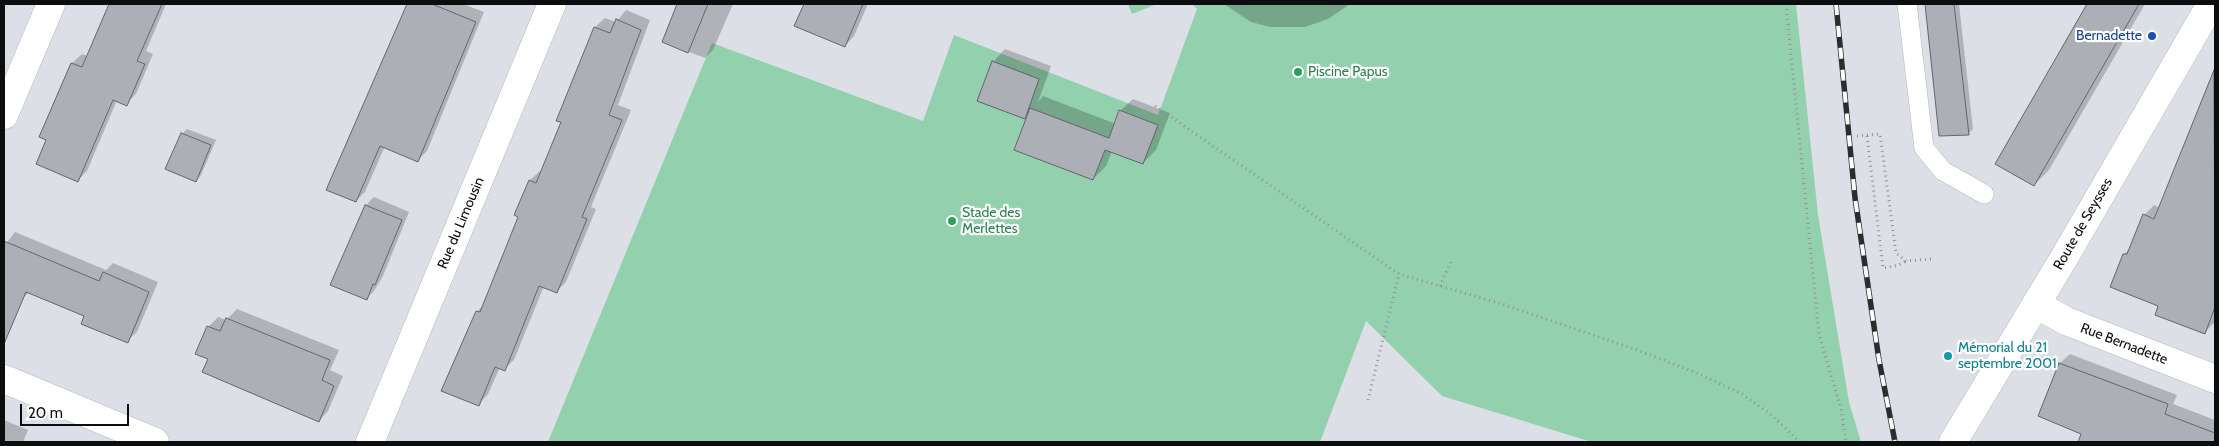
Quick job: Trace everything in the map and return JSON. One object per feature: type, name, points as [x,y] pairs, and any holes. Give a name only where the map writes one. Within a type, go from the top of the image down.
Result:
[{"type":"street","points":[[4,115],[51,4]]},
{"type":"street","name":"Rue du Limousin","points":[[370,442],[552,4]]},
{"type":"street","name":"Route de Seysses","points":[[1953,442],[2211,4]]},
{"type":"street","name":"Rue Bernadette","points":[[2036,304],[2066,321],[2215,379]]},
{"type":"street","points":[[4,379],[155,442]]},
{"type":"lane","points":[[1907,4],[1924,148],[1943,171],[1984,194]]},
{"type":"path","points":[[1786,4],[1819,334],[1841,409],[1846,442]]},
{"type":"path","points":[[1155,106],[1399,274],[1502,304],[1637,350],[1697,373],[1742,394],[1769,413],[1800,442]]},
{"type":"path","points":[[1857,136],[1880,134],[1896,252],[1906,261]]},
{"type":"path","points":[[1867,136],[1883,268],[1899,265],[1906,261],[1932,259]]},
{"type":"path","points":[[1440,286],[1452,259]]},
{"type":"path","points":[[1368,400],[1399,274]]},
{"type":"green space","points":[[1128,4],[1157,4],[1132,14]]},
{"type":"green space","points":[[1192,4],[1796,4],[1818,215],[1849,402],[1861,442],[1592,442],[1442,396],[1366,321],[1320,442],[548,442],[712,43],[923,121],[954,35],[1158,115],[1197,9]]},
{"type":"building","points":[[109,4],[162,4],[137,61],[145,64],[127,106],[113,100],[78,182],[36,164],[46,140],[39,137],[71,63],[82,67]]},
{"type":"building","points":[[407,4],[432,4],[476,22],[418,162],[380,146],[356,202],[326,190]]},
{"type":"building","points":[[677,4],[708,4],[688,53],[662,42]]},
{"type":"building","points":[[804,4],[863,4],[845,47],[794,26]]},
{"type":"building","points":[[1925,4],[1954,4],[1969,135],[1939,136]]},
{"type":"building","points":[[2087,4],[2139,4],[2034,186],[1995,164]]},
{"type":"building","points":[[616,19],[641,30],[609,115],[622,120],[582,217],[587,219],[557,293],[539,286],[505,371],[495,367],[479,406],[441,391],[476,311],[480,312],[518,217],[514,215],[529,180],[536,183],[561,122],[556,121],[594,27],[610,33]]},
{"type":"building","points":[[992,61],[1039,79],[1025,119],[977,101]]},
{"type":"building","points":[[2214,70],[2215,307],[2205,334],[2155,315],[2158,306],[2110,287],[2123,254],[2127,254],[2143,214],[2154,219]]},
{"type":"building","points":[[1030,108],[1109,138],[1119,110],[1158,125],[1143,164],[1105,150],[1093,180],[1014,150]]},
{"type":"building","points":[[181,133],[211,145],[196,182],[165,169]]},
{"type":"building","points":[[365,205],[402,220],[367,300],[330,285]]},
{"type":"building","points":[[4,241],[99,281],[103,272],[149,292],[128,343],[81,324],[84,316],[26,292],[4,344]]},
{"type":"building","points":[[226,318],[330,360],[322,380],[334,386],[319,422],[202,372],[208,359],[195,354],[207,326],[220,331]]},
{"type":"building","points":[[2059,363],[2168,404],[2165,414],[2215,433],[2215,442],[2078,442],[2081,434],[2038,416]]},
{"type":"railway","points":[[1836,4],[1855,198],[1879,360],[1895,442]]},
{"type":"place","name":"Bernadette","points":[[2152,36]]},
{"type":"place","name":"Piscine Papus","points":[[1298,72]]},
{"type":"place","name":"Stade des Merlettes","points":[[952,221]]},
{"type":"place","name":"Mémorial du 21 septembre 2001","points":[[1948,356]]}]
